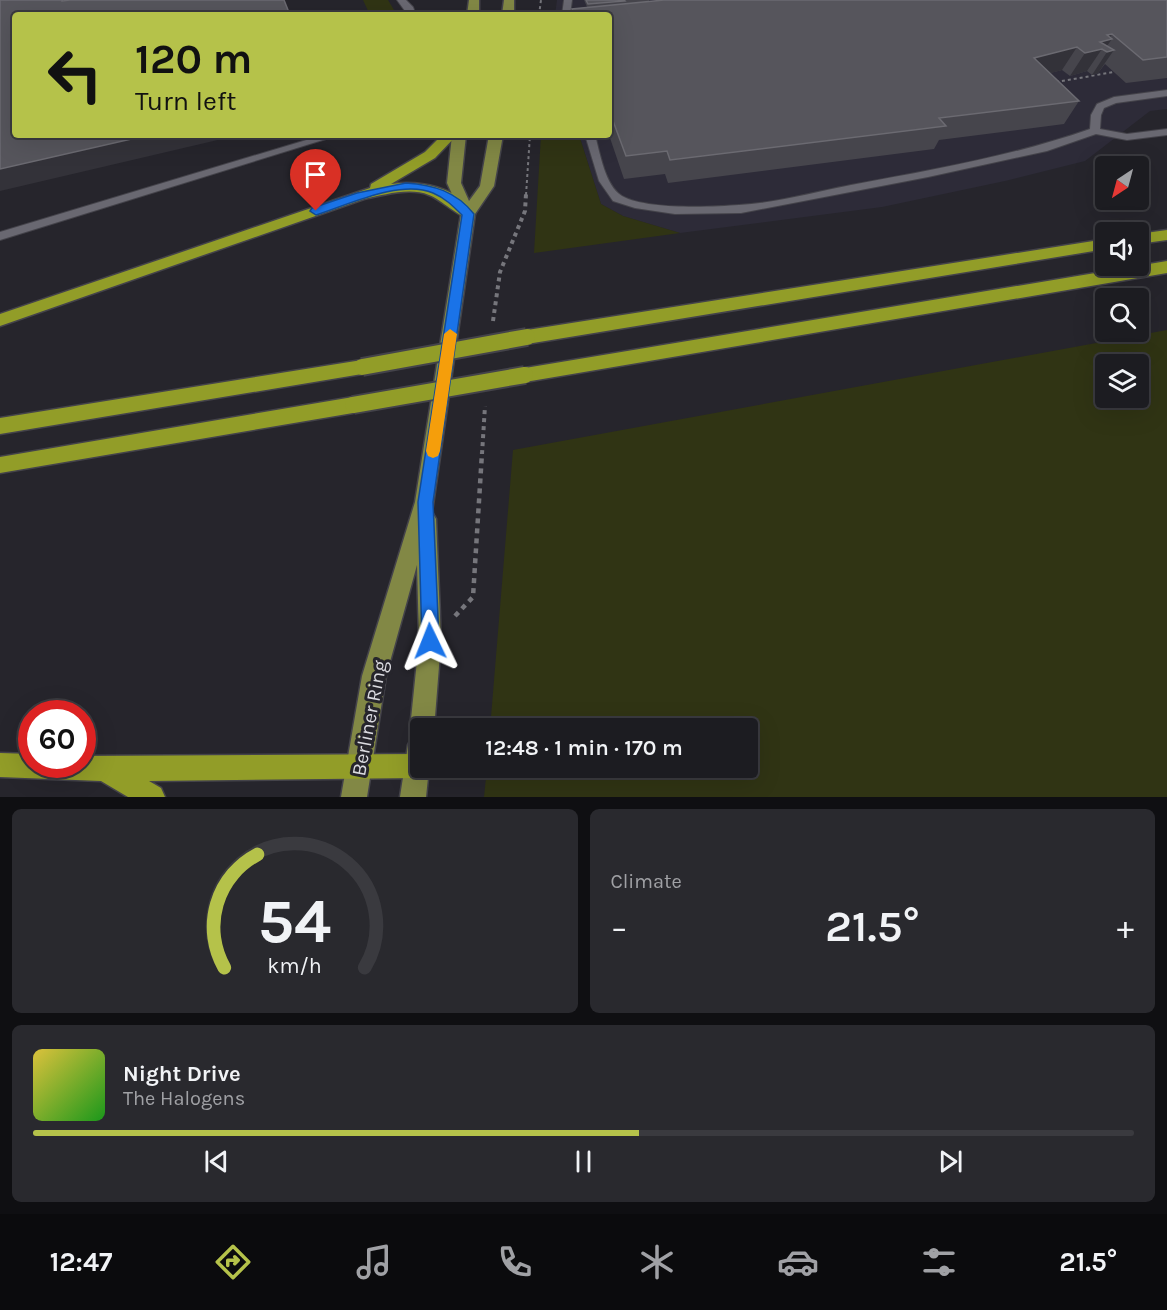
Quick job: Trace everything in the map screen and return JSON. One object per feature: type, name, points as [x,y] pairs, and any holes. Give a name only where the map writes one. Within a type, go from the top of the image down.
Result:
[{"type":"highway","points":[[361,195],[430,155],[447,138]]},
{"type":"highway","points":[[0,320],[361,195],[406,186],[432,189],[450,198],[468,214]]},
{"type":"highway","points":[[1149,237],[1167,235]]},
{"type":"highway","points":[[0,426],[362,367],[527,337],[1095,246]]},
{"type":"highway","points":[[0,465],[1167,267]]},
{"type":"highway","points":[[0,765],[104,769],[359,766],[410,758]]},
{"type":"highway","points":[[104,769],[152,797]]},
{"type":"main road","points":[[459,138],[454,183],[468,214]]},
{"type":"main road","name":"Berliner Ring","points":[[354,797],[374,676],[425,502],[468,214],[487,186],[495,138]]},
{"type":"main road","name":"Berliner Ring","points":[[423,718],[430,641],[425,502]]},
{"type":"main road","points":[[413,797],[416,778]]},
{"type":"lane","points":[[401,0],[411,12]]},
{"type":"lane","points":[[1095,130],[1096,115],[1100,106],[1114,100],[1167,93]]},
{"type":"lane","points":[[591,138],[604,180],[616,198],[635,204],[675,210],[741,209],[928,174],[1043,149],[1095,130],[1127,137],[1167,132]]},
{"type":"lane","points":[[0,236],[324,138]]},
{"type":"path","points":[[1048,84],[1114,72]]},
{"type":"path","points":[[493,325],[500,272],[525,211],[530,138]]},
{"type":"path","points":[[430,641],[473,597],[485,402]]},
{"type":"shaded area","points":[[557,0],[1167,0],[1167,109],[1150,111],[1085,161],[1005,181],[882,207],[680,233],[623,216],[601,204],[580,138],[612,138],[612,12],[555,12]]},
{"type":"green space","points":[[363,0],[388,0],[395,12],[369,12]]},
{"type":"green space","points":[[541,138],[580,138],[601,204],[623,216],[680,233],[534,253]]},
{"type":"green space","points":[[1167,330],[1167,797],[484,797],[486,778],[758,778],[758,718],[491,718],[513,450],[1102,342],[1149,342],[1149,333]]},
{"type":"building","points":[[0,0],[284,0],[289,12],[12,12],[12,138],[136,138],[0,169]]},
{"type":"building","points":[[586,0],[624,0],[625,1],[588,4]]},
{"type":"building","points":[[664,0],[1167,0],[1167,57],[1143,60],[1112,34],[1107,35],[1112,39],[1100,42],[1114,50],[1107,52],[1102,49],[1085,53],[1077,47],[1034,58],[1079,101],[939,118],[946,126],[670,160],[667,151],[626,156],[612,118],[612,12],[573,12],[572,9]]},
{"type":"slow traffic","points":[[433,451],[450,334]]},
{"type":"route","points":[[316,211],[361,195],[406,186],[432,189],[450,198],[468,214],[425,502],[430,641]]}]
